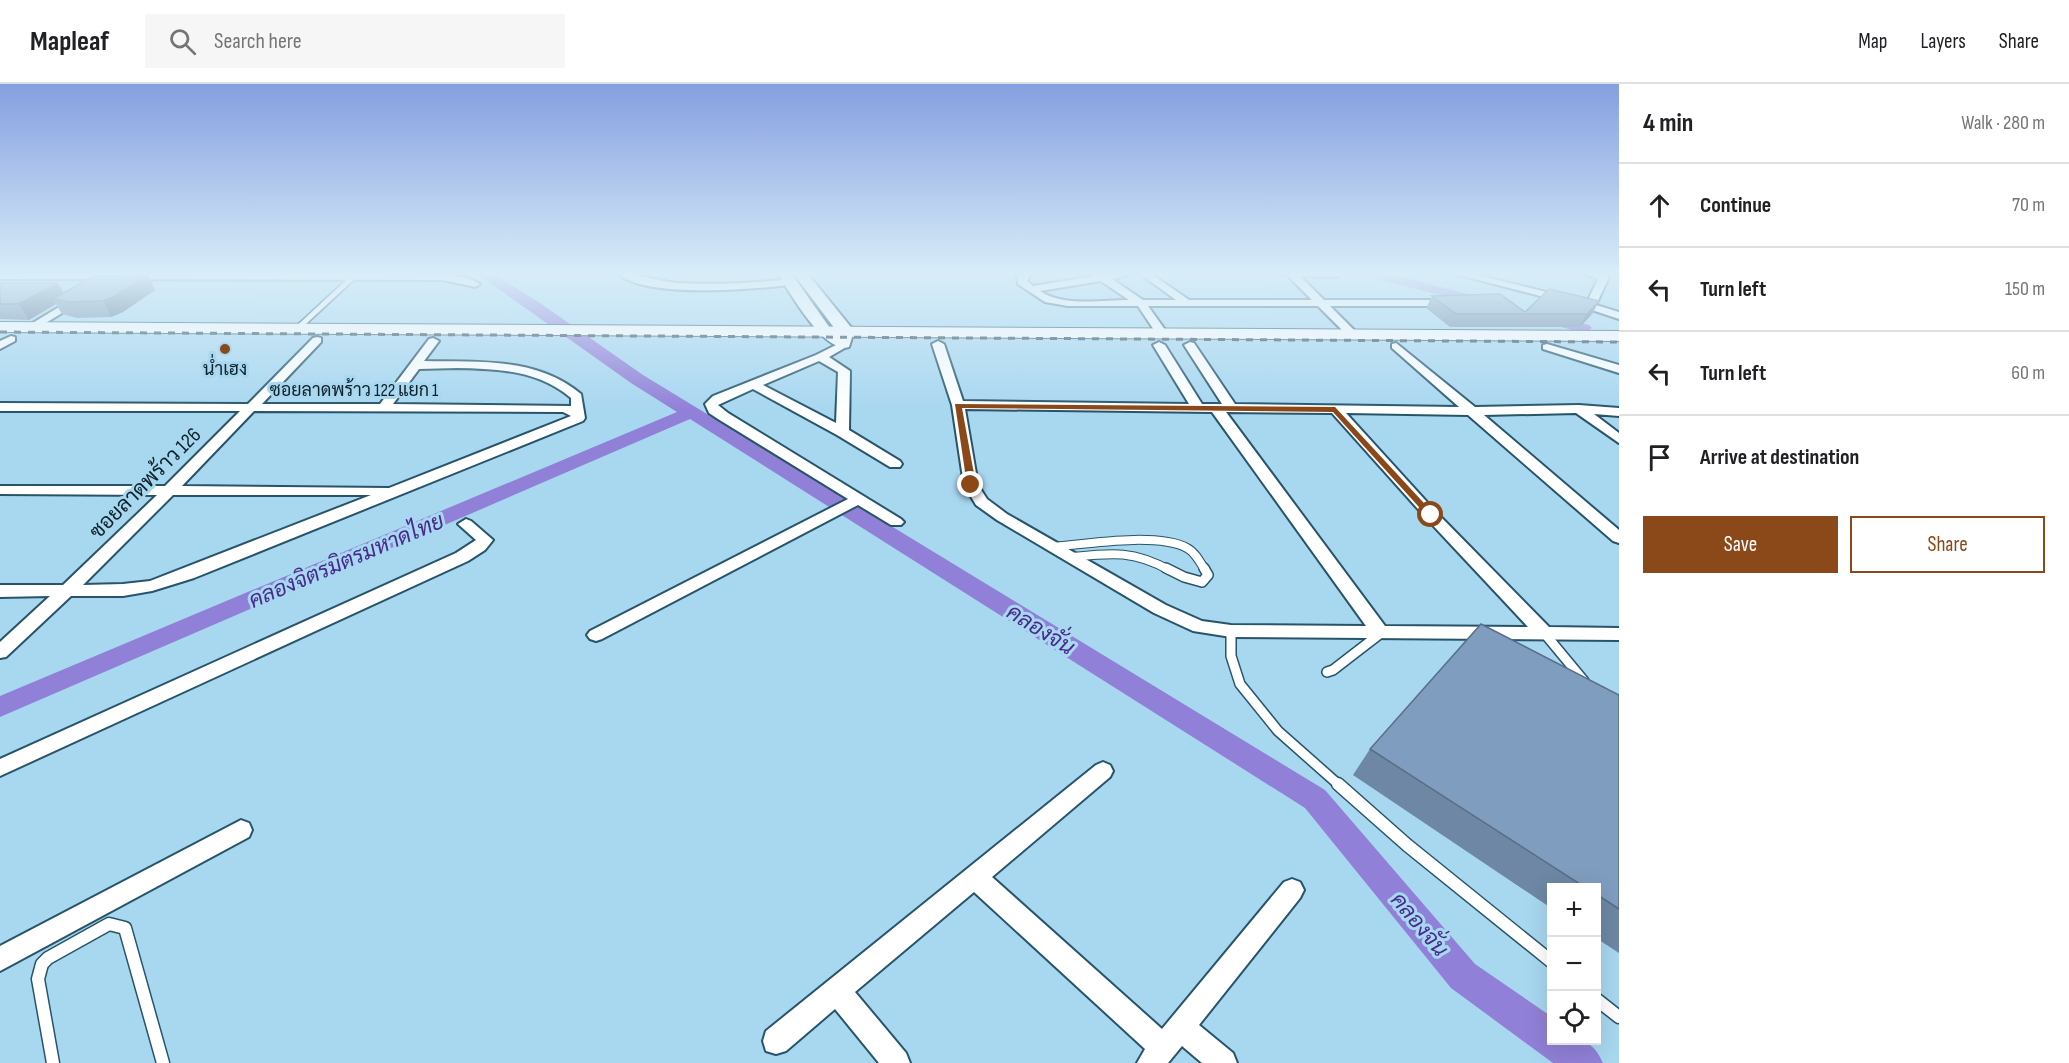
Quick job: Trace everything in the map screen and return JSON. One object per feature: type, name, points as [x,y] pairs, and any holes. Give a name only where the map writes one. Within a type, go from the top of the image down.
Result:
[{"type":"main road","points":[[3,338],[32,327],[298,328],[564,336],[605,342],[845,337],[1161,339],[1190,345],[1619,348]]},
{"type":"main road","points":[[3,338],[433,341],[564,336],[587,330],[825,331],[845,337],[938,344],[1353,335],[1619,336]]},
{"type":"street","points":[[32,327],[45,319]]},
{"type":"street","points":[[818,319],[825,331]]},
{"type":"street","points":[[830,319],[845,337],[820,357],[717,399],[711,404],[714,410],[896,522]]},
{"type":"street","points":[[1150,319],[1197,408]]},
{"type":"street","points":[[1336,319],[1353,335]]},
{"type":"street","name":"ซอยลาดพร้าว 126","points":[[0,652],[67,592],[171,490],[317,340]]},
{"type":"street","points":[[383,408],[433,341]]},
{"type":"street","points":[[938,344],[958,405],[971,485],[981,502],[1051,547],[1160,609],[1199,627],[1232,631],[1619,634]]},
{"type":"street","points":[[1190,345],[1224,408],[1381,633]]},
{"type":"street","points":[[1396,346],[1619,538]]},
{"type":"street","points":[[1547,347],[1619,369]]},
{"type":"street","points":[[820,357],[844,370],[842,432]]},
{"type":"street","points":[[0,591],[123,591],[152,586],[578,418],[571,410],[577,397],[571,389],[531,369],[416,365]]},
{"type":"street","points":[[753,384],[842,432],[894,464]]},
{"type":"street","points":[[958,405],[1471,411],[1579,409],[1619,412]]},
{"type":"street","name":"ซอยลาดพร้าว 122 แยก 1","points":[[0,407],[571,410]]},
{"type":"street","points":[[1335,409],[1431,515],[1545,634]]},
{"type":"street","points":[[1579,409],[1619,439]]},
{"type":"street","points":[[0,490],[393,491]]},
{"type":"street","points":[[596,635],[857,500]]},
{"type":"street","points":[[0,768],[462,556],[479,547],[484,540],[466,525]]},
{"type":"street","points":[[776,1041],[1103,771]]},
{"type":"street","points":[[0,959],[241,830]]},
{"type":"street","points":[[975,877],[1157,1056],[1292,890]]},
{"type":"street","points":[[837,992],[896,1063]]},
{"type":"street","points":[[1181,1027],[1223,1063]]},
{"type":"lane","points":[[298,328],[308,319]]},
{"type":"lane","points":[[1051,547],[1111,542],[1174,544],[1189,549],[1208,574],[1202,582],[1185,580],[1137,555],[1121,553],[1070,557]]},
{"type":"lane","points":[[1232,631],[1231,656],[1240,684],[1278,731],[1407,845],[1547,959]]},
{"type":"lane","points":[[1327,672],[1333,670],[1381,633]]},
{"type":"lane","points":[[1545,634],[1578,676],[1596,691]]},
{"type":"lane","points":[[53,1063],[38,979],[39,972],[48,958],[109,924],[125,928],[163,1063]]},
{"type":"lane","points":[[1601,1003],[1619,1017]]},
{"type":"building","points":[[1481,624],[1619,695],[1619,909],[1601,897],[1601,883],[1578,883],[1370,749]]},
{"type":"waterway","name":"คลองจั่น","points":[[553,319],[637,379],[691,412]]},
{"type":"waterway","points":[[1547,319],[1584,328]]},
{"type":"waterway","name":"คลองจิตรมิตรมหาดไทย","points":[[0,707],[691,412]]},
{"type":"waterway","name":"คลองจั่น","points":[[691,412],[1315,799],[1463,976],[1547,1035]]},
{"type":"waterway","name":"คลองจั่น","points":[[1560,1045],[1584,1063]]},
{"type":"railway","points":[[0,332],[1619,342]]},
{"type":"place","name":"น่ำเฮง","points":[[225,349]]},
{"type":"route","points":[[971,485],[958,405],[1335,409],[1431,515]]}]
